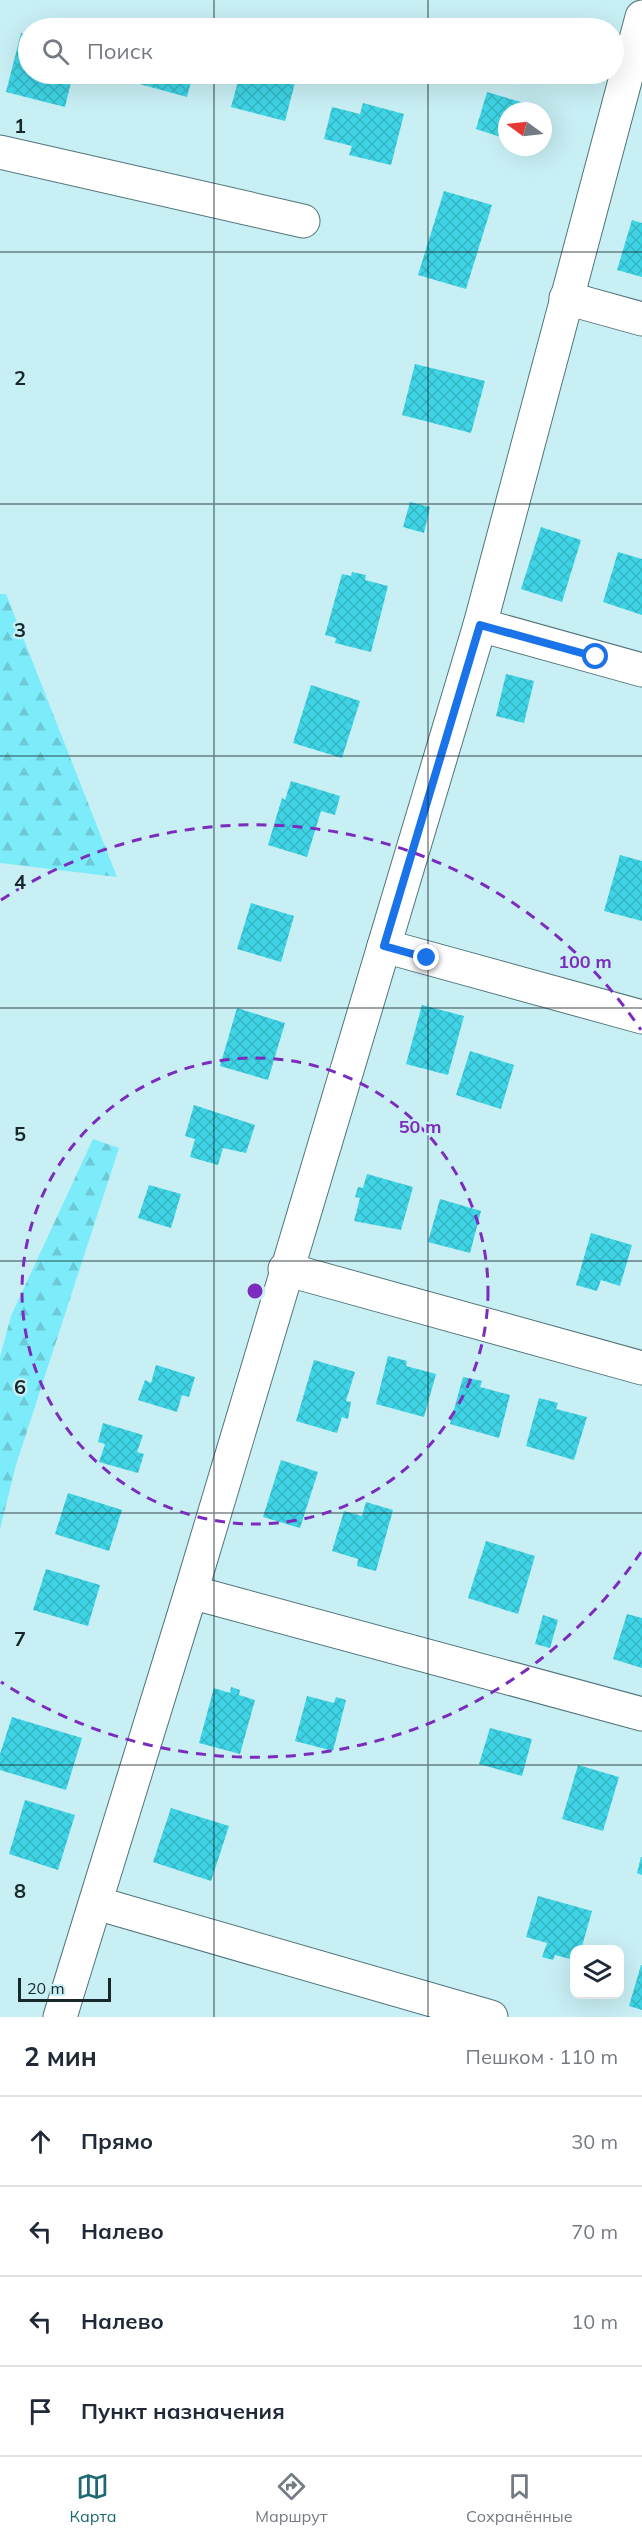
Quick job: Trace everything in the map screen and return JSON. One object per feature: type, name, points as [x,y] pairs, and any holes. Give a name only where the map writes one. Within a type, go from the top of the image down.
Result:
[{"type":"lane","points":[[624,84],[642,17]]},
{"type":"lane","points":[[60,2017],[191,1592],[285,1269],[480,625],[624,84]]},
{"type":"lane","points":[[0,152],[303,221]]},
{"type":"lane","points":[[566,298],[642,319]]},
{"type":"lane","points":[[480,625],[642,670]]},
{"type":"lane","points":[[384,946],[642,1017]]},
{"type":"lane","points":[[285,1269],[642,1368]]},
{"type":"lane","points":[[191,1592],[642,1714]]},
{"type":"lane","points":[[96,1903],[491,2017]]},
{"type":"green space","points":[[0,594],[6,594],[117,877],[0,863]]},
{"type":"green space","points":[[93,1139],[119,1148],[16,1465],[0,1529],[0,1357],[11,1316]]},
{"type":"building","points":[[18,45],[18,84],[71,84],[65,107],[6,92]]},
{"type":"building","points":[[140,84],[190,84],[187,97]]},
{"type":"building","points":[[237,84],[295,84],[285,121],[231,107]]},
{"type":"building","points":[[487,92],[521,102],[498,102],[498,136],[476,129]]},
{"type":"building","points":[[363,103],[404,114],[391,165],[349,155],[352,146],[324,139],[332,107],[360,114]]},
{"type":"building","points":[[444,191],[492,205],[466,289],[418,275]]},
{"type":"building","points":[[632,220],[642,223],[642,277],[617,270]]},
{"type":"building","points":[[415,364],[485,381],[471,433],[402,415]]},
{"type":"building","points":[[410,502],[430,507],[424,533],[403,527]]},
{"type":"building","points":[[541,527],[581,540],[562,602],[521,589]]},
{"type":"building","points":[[618,552],[642,559],[642,615],[603,602]]},
{"type":"building","points":[[352,572],[366,575],[365,580],[388,586],[371,652],[335,643],[336,638],[325,635],[342,574],[351,576]]},
{"type":"building","points":[[506,674],[534,681],[524,723],[496,716]]},
{"type":"building","points":[[311,685],[360,701],[342,758],[293,743]]},
{"type":"building","points":[[291,781],[340,796],[335,815],[321,811],[307,857],[268,845],[282,798],[285,800]]},
{"type":"building","points":[[620,855],[642,861],[642,921],[604,911]]},
{"type":"building","points":[[251,903],[294,916],[281,962],[237,949]]},
{"type":"building","points":[[422,1005],[464,1016],[448,1075],[406,1064]]},
{"type":"building","points":[[237,1008],[285,1023],[268,1080],[220,1066]]},
{"type":"building","points":[[470,1051],[514,1065],[501,1109],[456,1095]]},
{"type":"building","points":[[194,1105],[255,1125],[246,1153],[223,1148],[218,1165],[190,1157],[195,1139],[185,1136]]},
{"type":"building","points":[[367,1174],[413,1187],[401,1230],[354,1221],[360,1198],[355,1197],[358,1187],[363,1188]]},
{"type":"building","points":[[149,1185],[181,1194],[171,1228],[138,1218]]},
{"type":"building","points":[[440,1199],[481,1211],[470,1253],[428,1242]]},
{"type":"building","points":[[591,1233],[632,1245],[620,1286],[601,1280],[597,1291],[576,1285]]},
{"type":"building","points":[[388,1356],[407,1361],[406,1366],[436,1374],[424,1417],[376,1404]]},
{"type":"building","points":[[314,1360],[355,1372],[346,1401],[351,1402],[348,1419],[342,1417],[337,1433],[296,1421]]},
{"type":"building","points":[[156,1365],[195,1377],[189,1397],[182,1395],[177,1412],[138,1400],[145,1380],[151,1383]]},
{"type":"building","points":[[463,1377],[482,1381],[480,1387],[510,1395],[499,1438],[450,1424]]},
{"type":"building","points":[[539,1398],[558,1403],[556,1409],[587,1417],[574,1460],[526,1446]]},
{"type":"building","points":[[103,1423],[143,1435],[137,1452],[144,1454],[138,1473],[99,1462],[105,1444],[98,1442]]},
{"type":"building","points":[[281,1460],[318,1472],[300,1528],[263,1517]]},
{"type":"building","points":[[68,1493],[122,1510],[109,1551],[55,1534]]},
{"type":"building","points":[[366,1502],[393,1510],[376,1571],[357,1566],[358,1559],[332,1551],[344,1511],[362,1516]]},
{"type":"building","points":[[486,1541],[535,1556],[518,1614],[468,1598]]},
{"type":"building","points":[[46,1569],[100,1585],[88,1626],[33,1610]]},
{"type":"building","points":[[627,1614],[642,1618],[642,1668],[613,1659]]},
{"type":"building","points":[[543,1615],[558,1620],[550,1648],[535,1644]]},
{"type":"building","points":[[231,1687],[240,1690],[239,1695],[255,1700],[240,1754],[199,1743],[214,1688],[230,1693]]},
{"type":"building","points":[[307,1696],[334,1703],[336,1697],[346,1700],[333,1751],[295,1741]]},
{"type":"building","points":[[12,1717],[82,1738],[66,1790],[0,1770],[0,1754]]},
{"type":"building","points":[[490,1728],[532,1739],[522,1776],[479,1764]]},
{"type":"building","points":[[578,1765],[619,1777],[603,1831],[562,1819]]},
{"type":"building","points":[[25,1800],[75,1815],[58,1870],[9,1854]]},
{"type":"building","points":[[171,1808],[229,1826],[211,1881],[153,1862]]},
{"type":"building","points":[[642,1857],[642,1875],[637,1873]]},
{"type":"building","points":[[538,1896],[592,1911],[582,1945],[570,1945],[570,1959],[555,1955],[553,1960],[542,1957],[547,1943],[526,1937]]},
{"type":"building","points":[[642,1965],[642,2010],[629,2006]]},
{"type":"route","points":[[427,958],[384,946],[480,625],[596,657]]}]
